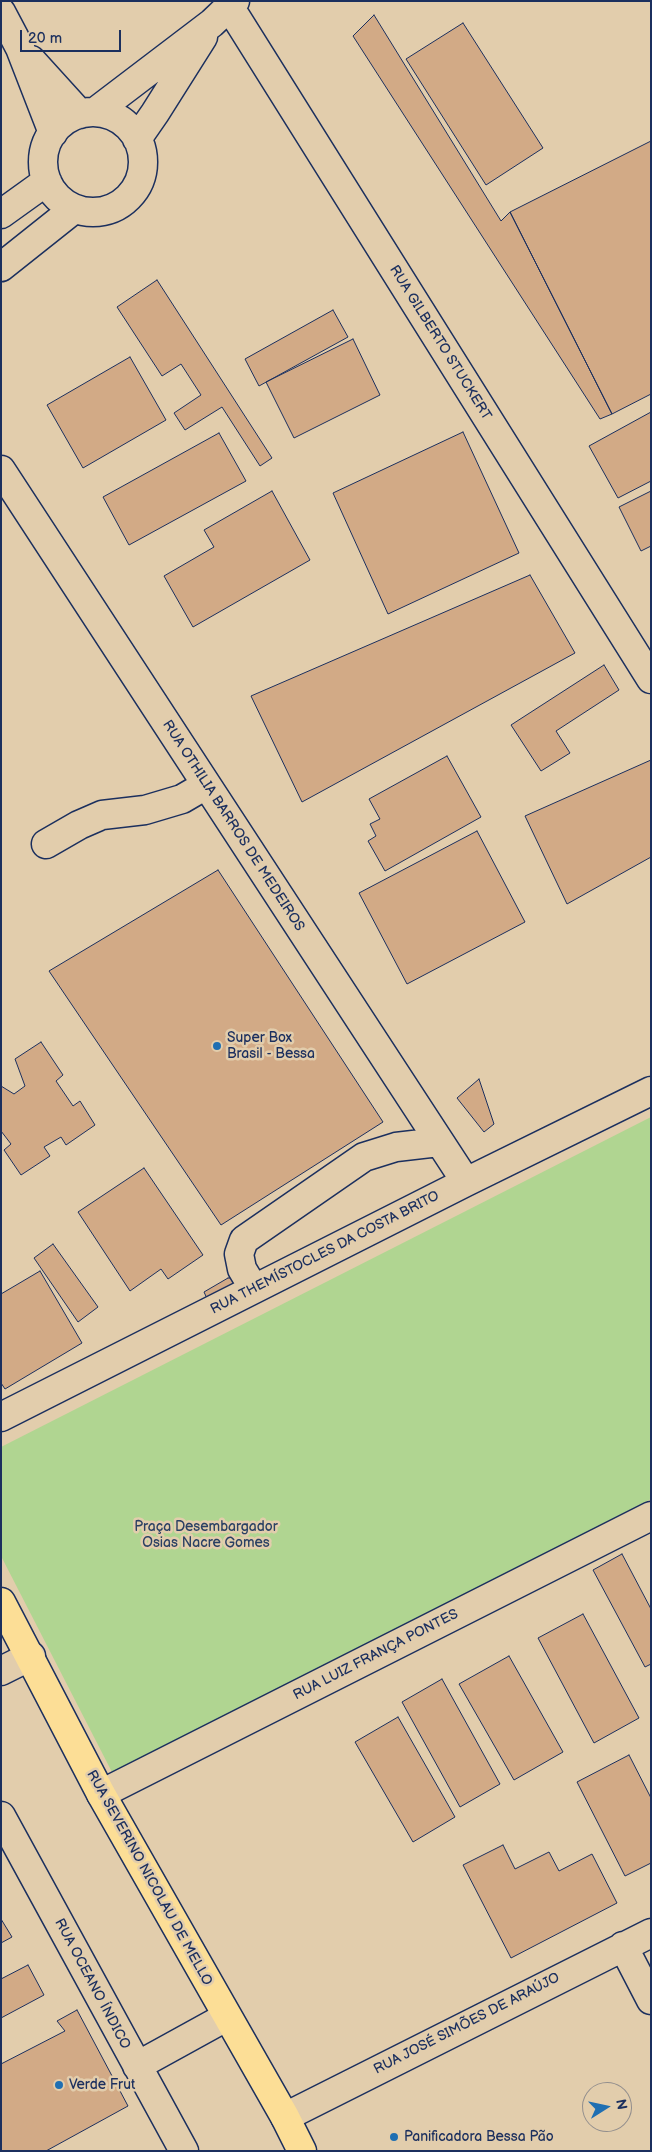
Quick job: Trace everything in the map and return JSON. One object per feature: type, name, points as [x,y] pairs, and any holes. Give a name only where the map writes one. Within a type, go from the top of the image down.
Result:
[{"type":"main road","name":"RUA SEVERINO NICOLAU DE MELLO","points":[[1,1602],[31,1656],[101,1794],[302,2151]]},
{"type":"street","points":[[20,48],[87,113],[109,114],[123,122],[137,139],[143,153],[142,175],[133,194],[116,208],[95,213],[74,209],[57,198],[47,181],[43,165],[46,148],[53,133],[65,121],[87,113],[225,10]]},
{"type":"street","points":[[137,139],[225,10]]},
{"type":"street","name":"RUA GILBERTO STUCKERT","points":[[225,10],[651,679]]},
{"type":"street","points":[[1,12],[20,48],[53,133]]},
{"type":"street","points":[[1,214],[47,181]]},
{"type":"street","points":[[1,267],[74,209]]},
{"type":"street","name":"RUA OTHILIA BARROS DE MEDEIROS","points":[[1,470],[466,1182]]},
{"type":"street","points":[[46,844],[79,825],[102,815],[144,810],[182,799],[206,785]]},
{"type":"street","name":"RUA THEMÍSTOCLES DA COSTA BRITO","points":[[1,1417],[466,1182],[651,1091]]},
{"type":"street","points":[[254,1289],[242,1269],[240,1254],[244,1240],[364,1158],[396,1147],[439,1142]]},
{"type":"street","name":"RUA LUIZ FRANÇA PONTES","points":[[101,1794],[651,1516]]},
{"type":"street","points":[[1,1671],[31,1656]]},
{"type":"street","name":"RUA OCEANO ÍNDICO","points":[[1,1816],[184,2151]]},
{"type":"street","name":"RUA JOSÉ SIMÕES DE ARAÚJO","points":[[284,2116],[651,1933]]},
{"type":"street","points":[[623,1946],[651,2000]]},
{"type":"street","points":[[137,2066],[226,2017]]},
{"type":"green space","name":"Praça Desembargador Osias Nacre Gomes","points":[[651,1117],[651,1499],[114,1776],[1,1556],[1,1447]]},
{"type":"building","points":[[374,15],[501,221],[510,212],[612,414],[600,419],[353,36]]},
{"type":"building","points":[[463,23],[543,148],[486,185],[406,59]]},
{"type":"building","points":[[651,141],[651,394],[612,414],[510,212]]},
{"type":"building","points":[[157,280],[272,458],[260,466],[222,407],[185,430],[174,413],[201,395],[181,364],[162,376],[117,307]]},
{"type":"building","points":[[333,310],[348,337],[259,386],[245,359]]},
{"type":"building","points":[[353,339],[380,395],[294,438],[266,382]]},
{"type":"building","points":[[130,357],[166,420],[83,468],[47,405]]},
{"type":"building","points":[[651,412],[651,481],[618,498],[589,446]]},
{"type":"building","points":[[463,432],[519,553],[388,614],[333,493]]},
{"type":"building","points":[[219,433],[246,481],[129,545],[103,497]]},
{"type":"building","points":[[272,491],[310,560],[193,627],[164,576],[214,547],[204,530]]},
{"type":"building","points":[[651,491],[651,546],[641,551],[619,507]]},
{"type":"building","points":[[530,575],[575,653],[302,802],[251,696]]},
{"type":"building","points":[[604,665],[619,690],[556,731],[570,753],[541,771],[511,725]]},
{"type":"building","points":[[447,756],[481,817],[385,871],[368,841],[376,836],[370,824],[380,819],[369,799]]},
{"type":"building","points":[[651,760],[651,857],[567,904],[525,816]]},
{"type":"building","points":[[477,831],[525,922],[407,984],[359,893]]},
{"type":"building","name":"Super Box Brasil - Bessa","points":[[218,870],[383,1122],[221,1225],[49,971]]},
{"type":"building","points":[[41,1042],[63,1075],[56,1081],[73,1106],[80,1101],[95,1125],[66,1145],[61,1137],[44,1147],[50,1156],[21,1175],[4,1150],[11,1144],[1,1131],[1,1086],[14,1094],[25,1086],[15,1059]]},
{"type":"building","points":[[479,1079],[494,1124],[484,1132],[457,1098]]},
{"type":"building","points":[[144,1168],[203,1255],[168,1279],[161,1269],[130,1291],[78,1212]]},
{"type":"building","points":[[53,1244],[98,1307],[78,1322],[34,1258]]},
{"type":"building","points":[[40,1271],[82,1343],[5,1389],[1,1383],[1,1294]]},
{"type":"building","points":[[228,1278],[239,1278],[240,1284],[210,1305],[204,1292]]},
{"type":"building","points":[[622,1554],[651,1609],[651,1664],[645,1667],[593,1570]]},
{"type":"building","points":[[583,1614],[639,1718],[594,1743],[538,1638]]},
{"type":"building","points":[[509,1656],[563,1752],[514,1780],[459,1684]]},
{"type":"building","points":[[442,1679],[500,1784],[460,1807],[402,1702]]},
{"type":"building","points":[[398,1717],[455,1817],[413,1842],[355,1742]]},
{"type":"building","points":[[629,1755],[651,1798],[651,1863],[625,1876],[577,1782]]},
{"type":"building","points":[[503,1845],[515,1869],[549,1852],[559,1871],[592,1854],[617,1903],[511,1958],[463,1865]]},
{"type":"building","points":[[1,1919],[12,1937],[1,1943]]},
{"type":"building","points":[[28,1965],[44,1995],[1,2018],[1,1979]]},
{"type":"building","name":"Verde Frut","points":[[77,2010],[128,2106],[46,2151],[1,2151],[1,2064],[65,2031],[57,2021]]},
{"type":"place","name":"Super Box Brasil - Bessa","points":[[217,1046]]},
{"type":"place","name":"Verde Frut","points":[[59,2085]]},
{"type":"place","name":"Panificadora Bessa Pão","points":[[394,2137]]}]
